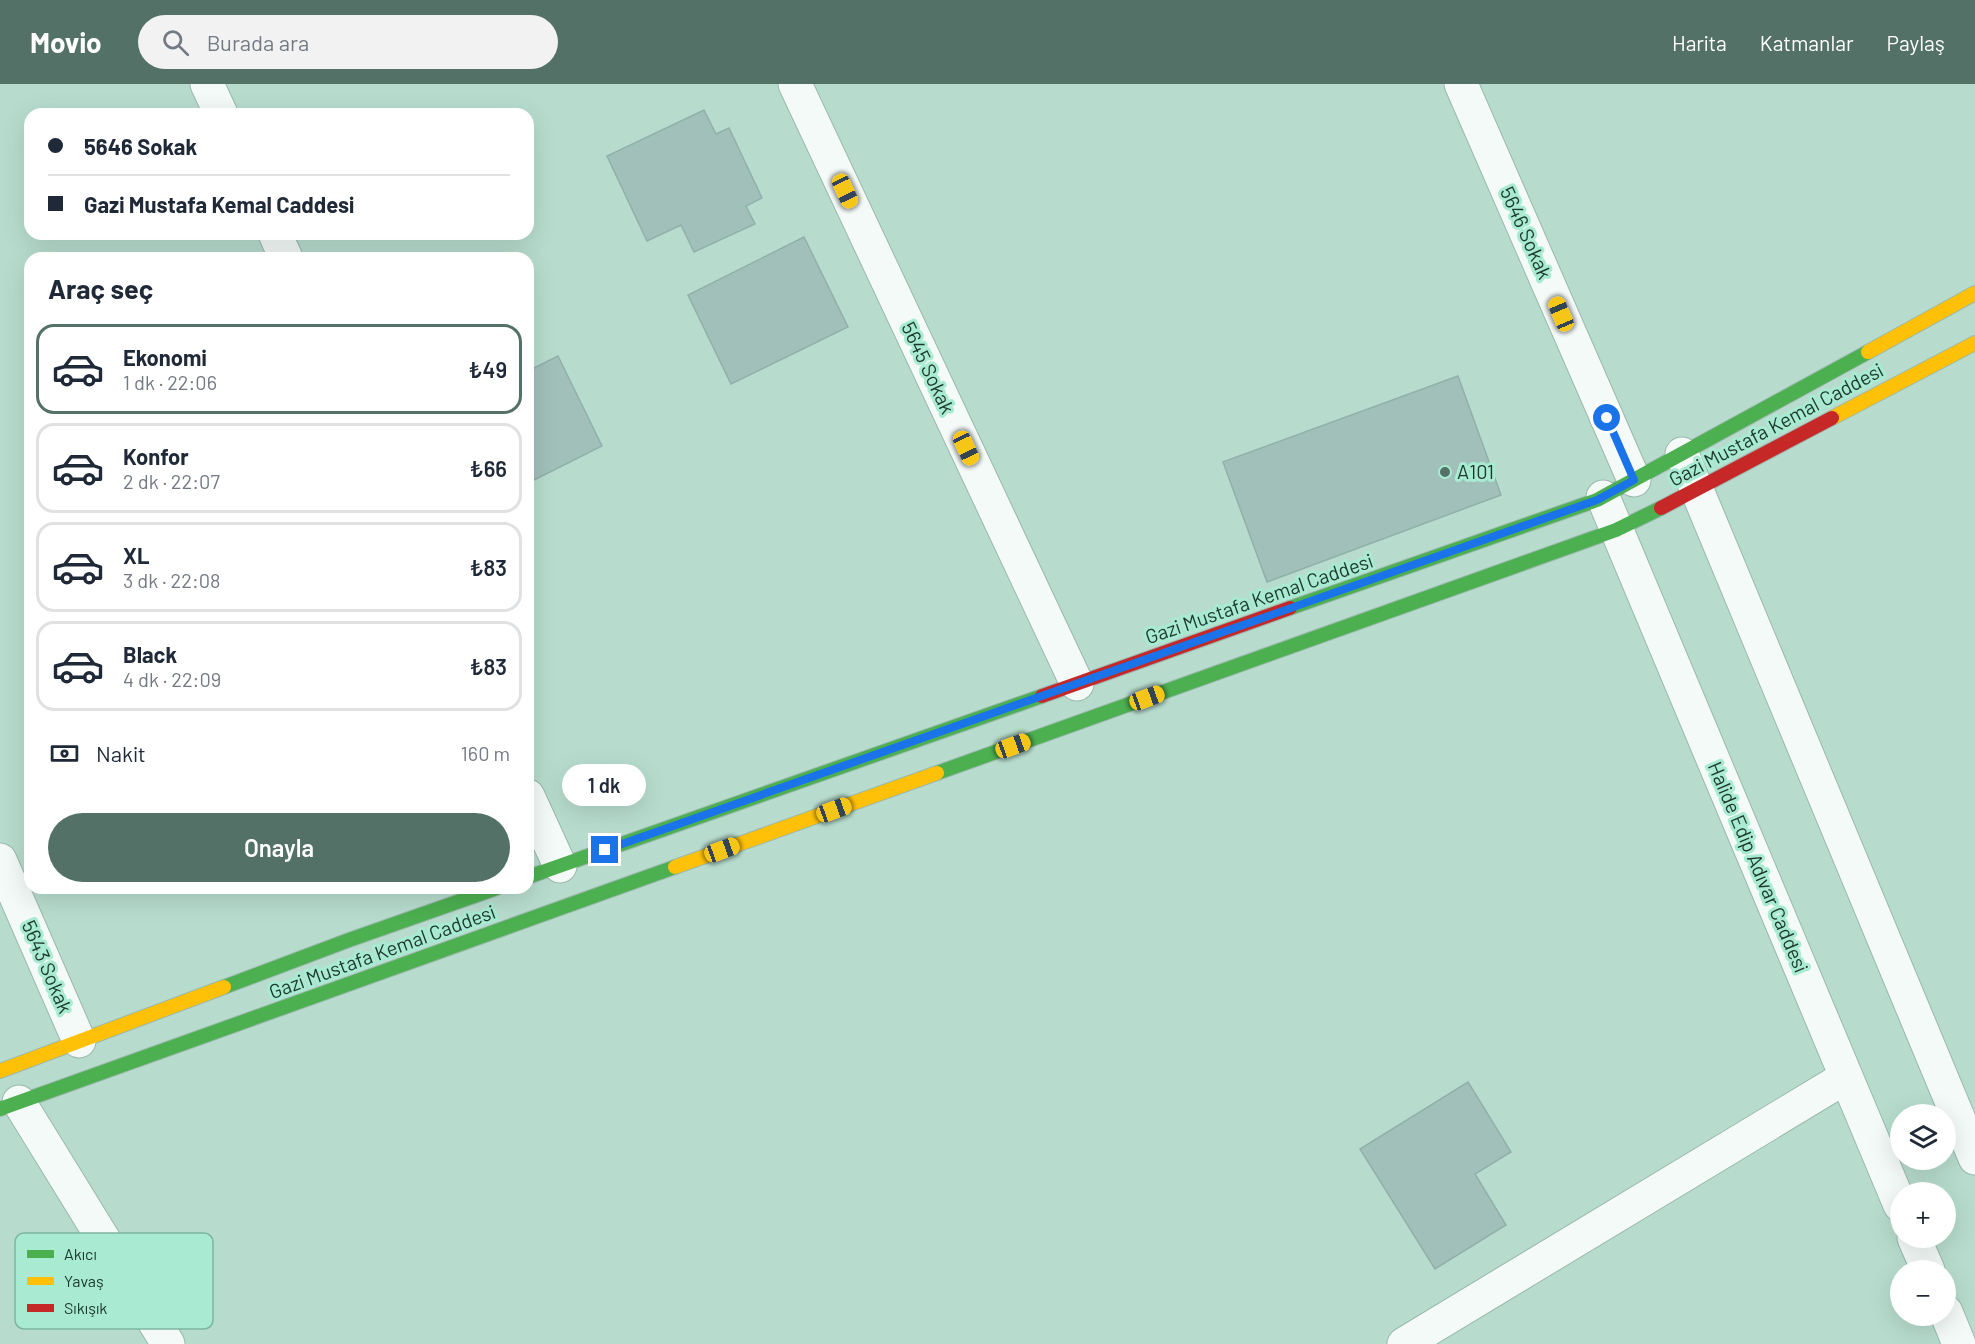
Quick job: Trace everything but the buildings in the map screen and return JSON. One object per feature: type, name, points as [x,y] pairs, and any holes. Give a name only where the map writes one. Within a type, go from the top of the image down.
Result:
[{"type":"street","points":[[207,84],[218,108]]},
{"type":"street","name":"5645 Sokak","points":[[795,84],[1077,684]]},
{"type":"street","name":"5646 Sokak","points":[[1461,84],[1634,480]]},
{"type":"street","name":"Gazi Mustafa Kemal Caddesi","points":[[534,875],[1603,497],[1975,293]]},
{"type":"street","name":"Gazi Mustafa Kemal Caddesi","points":[[10,1106],[1616,530],[1975,342]]},
{"type":"street","points":[[1682,454],[1975,1158]]},
{"type":"street","name":"Halide Edip Adıvar Caddesi","points":[[1603,497],[1890,1182]]},
{"type":"street","points":[[534,809],[560,866]]},
{"type":"street","name":"5643 Sokak","points":[[0,860],[79,1041]]},
{"type":"street","name":"Gazi Mustafa Kemal Caddesi","points":[[0,1071],[349,940],[480,894]]},
{"type":"street","points":[[1404,1344],[1846,1077]]},
{"type":"street","points":[[10,1106],[94,1233]]},
{"type":"street","points":[[1952,1326],[1959,1344]]},
{"type":"street","points":[[158,1329],[168,1344]]},
{"type":"traffic: fast","points":[[1290,608],[1597,500],[1868,352]]},
{"type":"traffic: fast","points":[[937,773],[1616,530],[1661,508]]},
{"type":"traffic: fast","points":[[534,875],[1042,696]]},
{"type":"traffic: fast","points":[[0,1109],[675,867]]},
{"type":"traffic: fast","points":[[224,987],[480,894]]},
{"type":"traffic: slow","points":[[1868,352],[1975,293]]},
{"type":"traffic: slow","points":[[1832,418],[1975,343]]},
{"type":"traffic: slow","points":[[675,867],[937,773]]},
{"type":"traffic: slow","points":[[0,1071],[224,987]]},
{"type":"traffic: jam","points":[[1661,508],[1832,418]]},
{"type":"traffic: jam","points":[[1042,696],[1290,608]]},
{"type":"place","name":"A101","points":[[1445,472]]},
{"type":"route","points":[[605,850],[1597,500],[1634,480],[1607,418]]}]
